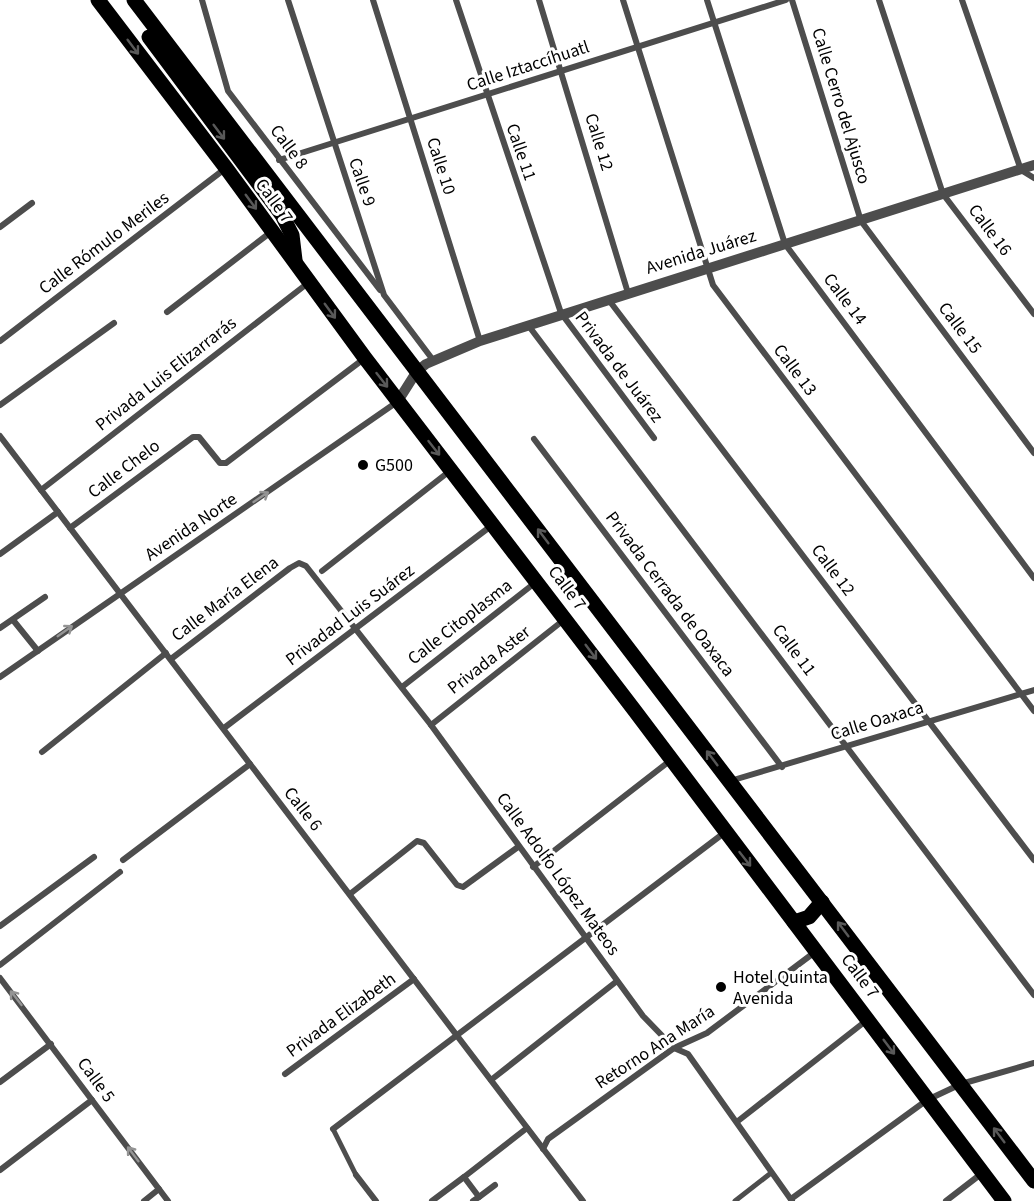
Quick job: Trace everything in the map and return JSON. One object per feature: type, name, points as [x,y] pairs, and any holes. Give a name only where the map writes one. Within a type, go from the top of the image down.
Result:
[{"type":"main road","name":"Calle 7","points":[[98,0],[226,168],[365,358],[566,619],[1004,1201]]},
{"type":"main road","points":[[123,0],[282,215],[292,236],[296,263]]},
{"type":"main road","name":"Calle 7","points":[[134,0],[1034,1181]]},
{"type":"main road","points":[[794,922],[809,918],[822,902]]},
{"type":"street","name":"Calle 8","points":[[202,0],[228,91],[384,296]]},
{"type":"street","name":"Calle 9","points":[[288,0],[384,296],[433,360]]},
{"type":"street","name":"Calle 10","points":[[373,0],[480,341]]},
{"type":"street","name":"Calle 11","points":[[456,0],[561,314]]},
{"type":"street","name":"Calle 12","points":[[539,0],[628,293]]},
{"type":"street","name":"Calle 13","points":[[623,0],[713,285],[1034,711]]},
{"type":"street","name":"Calle 14","points":[[707,0],[785,244],[1034,578]]},
{"type":"street","name":"Calle Iztaccíhuatl","points":[[279,160],[411,121],[786,0]]},
{"type":"street","name":"Calle Cerro del Ajusco","points":[[792,0],[861,221]]},
{"type":"street","name":"Calle 16","points":[[879,0],[943,194],[1034,314]]},
{"type":"street","points":[[962,0],[1021,170],[1034,178]]},
{"type":"street","name":"Avenida Juárez","points":[[398,401],[417,371],[433,360],[480,341],[1034,165]]},
{"type":"street","name":"Calle Rómulo Meriles","points":[[0,341],[226,168]]},
{"type":"street","points":[[0,227],[32,203]]},
{"type":"street","name":"Calle 15","points":[[861,221],[1034,453]]},
{"type":"street","points":[[168,312],[272,231]]},
{"type":"street","name":"Privada Luis Elizarrarás","points":[[41,490],[309,282]]},
{"type":"street","name":"Calle 12","points":[[608,299],[1034,860]]},
{"type":"street","name":"Privada de Juárez","points":[[561,314],[654,438]]},
{"type":"street","points":[[0,405],[114,323]]},
{"type":"street","name":"Calle 11","points":[[528,325],[1034,995]]},
{"type":"street","name":"Calle Chelo","points":[[70,528],[196,436],[223,464],[365,358]]},
{"type":"street","name":"Avenida Norte","points":[[0,677],[398,401]]},
{"type":"street","name":"Calle 6","points":[[0,436],[584,1201]]},
{"type":"street","name":"Privada Cerrada de Oaxaca","points":[[534,439],[782,767]]},
{"type":"street","points":[[322,571],[451,470]]},
{"type":"street","points":[[0,554],[58,512]]},
{"type":"street","name":"Privadad Luis Suárez","points":[[224,728],[493,525]]},
{"type":"street","name":"Calle Adolfo López Mateos","points":[[298,563],[306,566],[315,575],[431,725],[643,1016],[674,1048],[688,1054],[738,1121],[791,1200]]},
{"type":"street","name":"Calle María Elena","points":[[42,752],[169,656],[298,563]]},
{"type":"street","name":"Calle Citoplasma","points":[[402,687],[537,581]]},
{"type":"street","points":[[0,628],[45,597]]},
{"type":"street","name":"Privada Aster","points":[[431,725],[566,619]]},
{"type":"street","points":[[13,620],[38,651]]},
{"type":"street","name":"Calle Oaxaca","points":[[730,781],[1034,690]]},
{"type":"street","points":[[533,867],[671,760]]},
{"type":"street","points":[[123,860],[250,764]]},
{"type":"street","points":[[376,1201],[356,1175],[333,1129],[587,939],[725,832]]},
{"type":"street","points":[[350,894],[417,841],[424,843],[457,885],[463,887],[518,847]]},
{"type":"street","points":[[0,926],[94,857]]},
{"type":"street","points":[[0,965],[120,872]]},
{"type":"street","name":"Retorno Ana María","points":[[543,1149],[548,1138],[674,1048],[707,1033],[816,951]]},
{"type":"street","name":"Calle 5","points":[[0,978],[168,1201]]},
{"type":"street","name":"Privada Elizabeth","points":[[285,1074],[414,979]]},
{"type":"street","points":[[491,1080],[617,981]]},
{"type":"street","points":[[738,1121],[868,1019]]},
{"type":"street","points":[[0,1082],[51,1044]]},
{"type":"street","points":[[791,1200],[927,1100],[961,1084],[1034,1063]]},
{"type":"street","points":[[0,1170],[92,1100]]},
{"type":"street","points":[[432,1201],[527,1128]]},
{"type":"street","points":[[735,1201],[771,1173]]},
{"type":"street","points":[[946,1201],[983,1173]]},
{"type":"street","points":[[464,1177],[476,1199],[495,1185]]},
{"type":"street","points":[[144,1201],[159,1189]]},
{"type":"place","name":"G500","points":[[363,465]]},
{"type":"place","name":"Hotel Quinta Avenida","points":[[721,987]]}]
